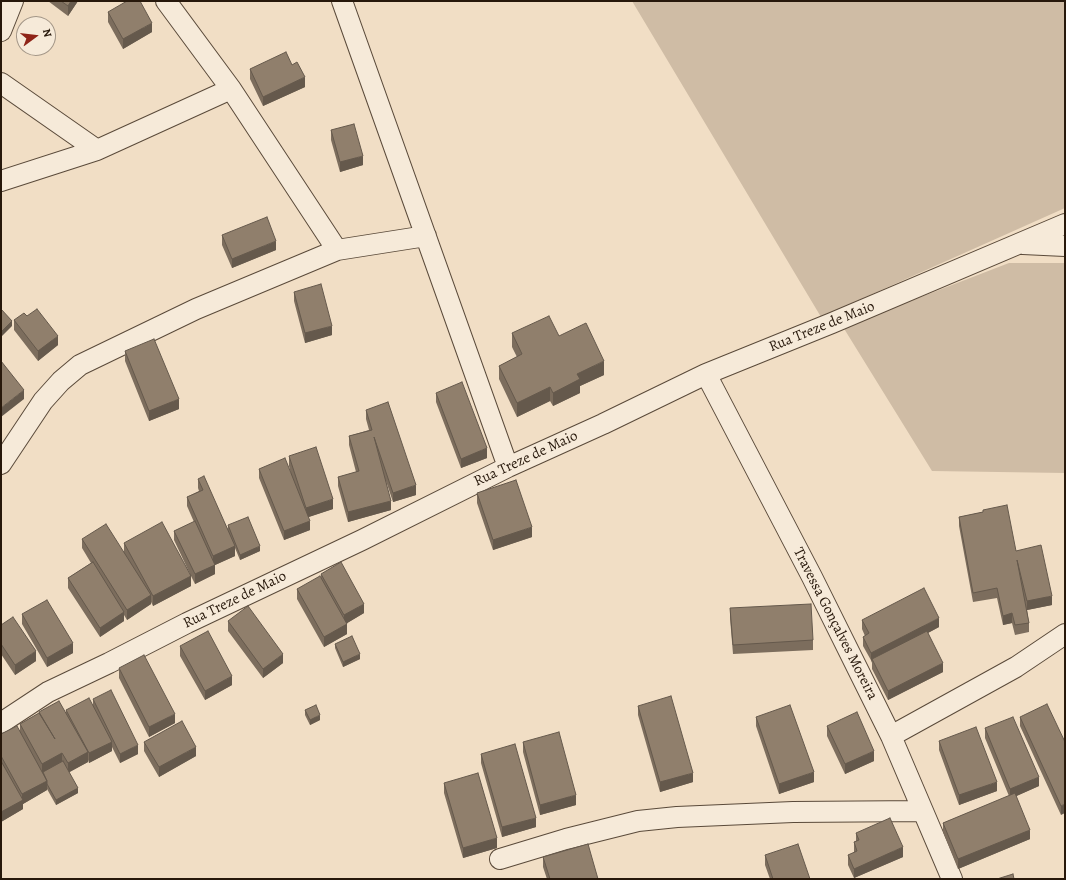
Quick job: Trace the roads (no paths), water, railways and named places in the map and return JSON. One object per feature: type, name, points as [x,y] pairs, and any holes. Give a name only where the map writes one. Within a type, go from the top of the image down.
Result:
[{"type":"street","points":[[1,31],[12,1]]},
{"type":"street","points":[[166,1],[231,89],[337,250]]},
{"type":"street","points":[[342,1],[508,467]]},
{"type":"street","points":[[1,83],[98,150]]},
{"type":"street","points":[[1,181],[98,150],[231,89]]},
{"type":"street","name":"Rua Treze de Maio","points":[[1,722],[48,692],[187,623],[369,536],[508,467],[603,424],[706,374],[832,323],[1065,224]]},
{"type":"street","points":[[1,464],[42,401],[80,364],[196,309],[337,250],[426,236]]},
{"type":"street","points":[[1017,244],[1065,246]]},
{"type":"street","name":"Travessa Gonçalves Moreira","points":[[706,374],[812,577],[891,736],[952,879]]},
{"type":"street","points":[[891,736],[1016,666],[1065,634]]},
{"type":"street","points":[[500,859],[566,838],[638,821],[677,817],[793,812],[923,812]]}]
